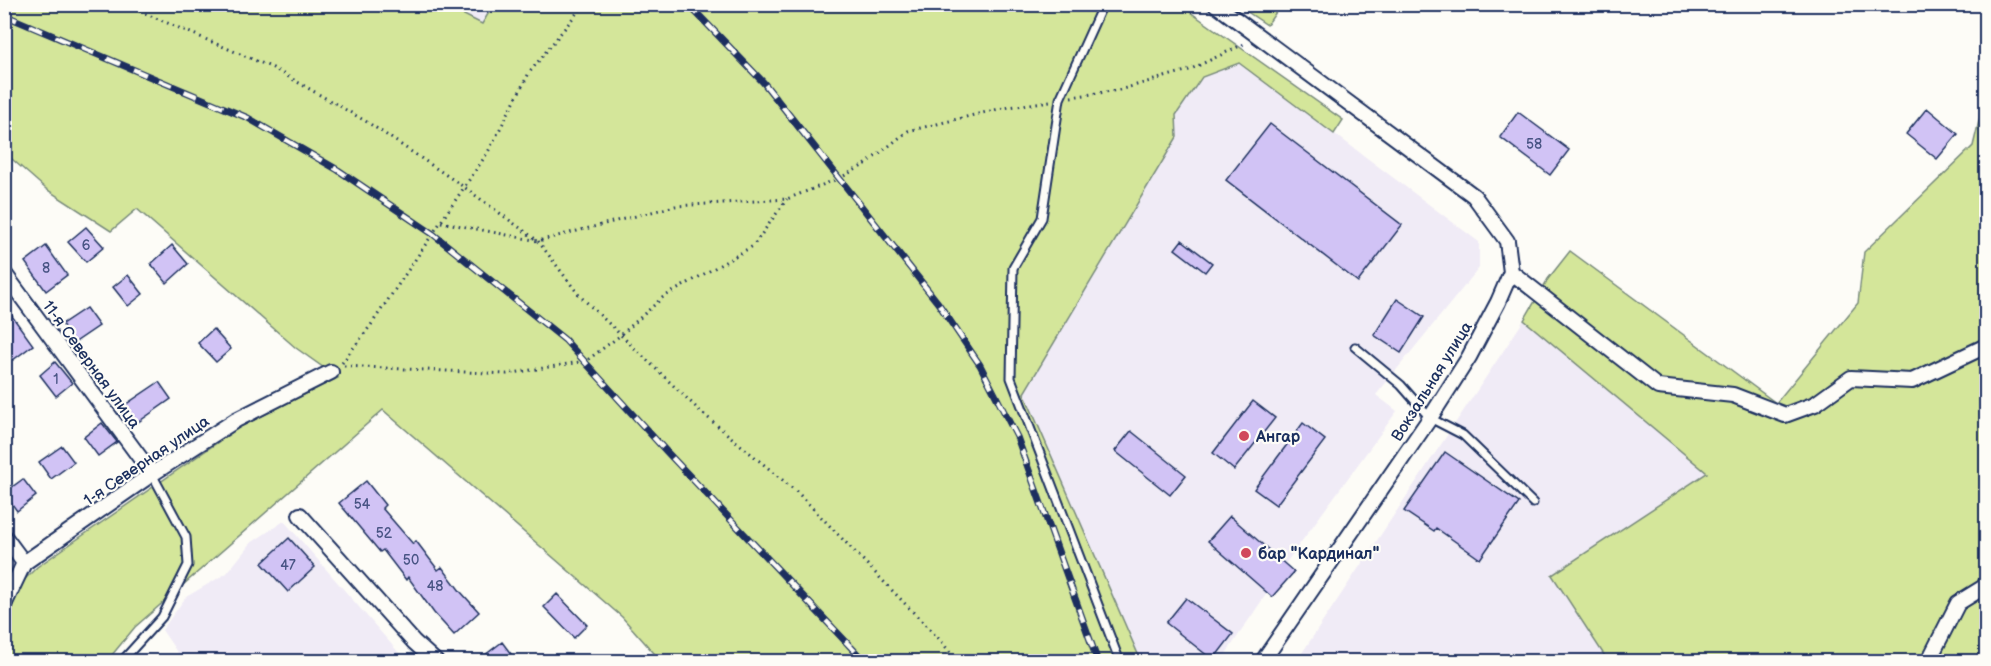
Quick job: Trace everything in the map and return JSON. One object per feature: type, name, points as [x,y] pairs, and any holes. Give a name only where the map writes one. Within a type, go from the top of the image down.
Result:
[{"type":"street","points":[[1215,4],[1474,196],[1507,241],[1511,272],[1658,387],[1733,395],[1785,415],[1815,404],[1851,378],[1912,381],[1986,346]]},
{"type":"street","name":"Вокзальная улица","points":[[1262,662],[1430,418],[1469,357],[1511,272]]},
{"type":"street","name":"11-я Северная улица","points":[[4,273],[152,474]]},
{"type":"street","name":"1-я Северная улица","points":[[4,605],[24,563],[152,474],[236,420],[331,372]]},
{"type":"street","points":[[300,515],[414,642],[436,662]]},
{"type":"street","points":[[4,536],[24,563]]},
{"type":"street","points":[[1928,662],[1958,603],[1984,587],[1986,583]]},
{"type":"lane","points":[[1103,4],[1060,99],[1042,218],[1013,268],[1011,378],[1120,662]]},
{"type":"lane","points":[[1355,347],[1401,385],[1430,418],[1463,435],[1533,503]]},
{"type":"lane","points":[[121,662],[162,617],[188,565],[186,537],[152,474]]},
{"type":"path","points":[[123,4],[273,68],[368,122],[464,187],[538,241],[579,295],[701,412],[798,493],[942,642],[957,662]]},
{"type":"path","points":[[584,4],[529,73],[488,152],[371,325],[340,365],[507,374],[586,361],[621,335],[662,298],[753,246],[787,199]]},
{"type":"path","points":[[441,222],[538,241],[675,206],[787,199],[840,178],[866,164],[908,131],[1003,108],[1119,90],[1189,70],[1259,37]]},
{"type":"shaded area","points":[[442,5],[494,5],[482,25]]},
{"type":"shaded area","points":[[1239,62],[1479,242],[1479,268],[1376,395],[1397,411],[1285,564],[1230,516],[1208,540],[1267,593],[1221,661],[1141,661],[1024,393],[1177,137],[1176,115],[1202,77]]},
{"type":"shaded area","points":[[1524,320],[1707,473],[1552,574],[1608,661],[1296,662]]},
{"type":"shaded area","points":[[284,521],[406,661],[183,661],[162,630],[186,597],[227,573],[251,543]]},
{"type":"green space","points":[[442,4],[482,24],[494,4],[1180,5],[1343,120],[1334,134],[1239,63],[1202,77],[1176,115],[1177,137],[1024,393],[1141,661],[661,661],[622,617],[383,410],[135,627],[107,661],[5,661],[5,623],[23,581],[37,567],[240,427],[338,378],[296,348],[137,209],[111,231],[46,189],[5,153],[4,5]]},
{"type":"green space","points":[[1237,5],[1281,5],[1267,25]]},
{"type":"green space","points":[[1986,92],[1986,661],[1608,661],[1552,575],[1707,473],[1524,320],[1548,279],[1570,251],[1776,403],[1858,303],[1864,252],[1973,146]]},
{"type":"building","points":[[1927,108],[1958,134],[1937,159],[1906,134]]},
{"type":"building","points":[[1518,112],[1569,150],[1550,175],[1500,137]]},
{"type":"building","points":[[1270,124],[1402,225],[1358,282],[1226,180]]},
{"type":"building","points":[[86,227],[104,247],[86,262],[68,242]]},
{"type":"building","points":[[1182,240],[1212,263],[1205,272],[1175,249]]},
{"type":"building","points":[[172,245],[188,264],[167,283],[151,264]]},
{"type":"building","points":[[46,246],[67,275],[46,291],[25,262]]},
{"type":"building","points":[[128,275],[143,294],[128,306],[113,287]]},
{"type":"building","points":[[1397,299],[1424,317],[1401,353],[1374,335]]},
{"type":"building","points":[[4,305],[33,345],[13,360],[4,349]]},
{"type":"building","points":[[86,308],[99,326],[74,343],[62,324]]},
{"type":"building","points":[[213,329],[231,349],[216,362],[198,343]]},
{"type":"building","points":[[55,362],[72,383],[56,396],[40,375]]},
{"type":"building","points":[[159,382],[171,399],[134,425],[122,407]]},
{"type":"building","name":"Ангар","points":[[1253,401],[1275,418],[1234,470],[1213,453]]},
{"type":"building","points":[[102,423],[117,442],[98,456],[84,437]]},
{"type":"building","points":[[1303,423],[1325,440],[1276,505],[1254,489]]},
{"type":"building","points":[[1131,431],[1186,475],[1170,495],[1115,451]]},
{"type":"building","points":[[62,446],[74,462],[51,479],[39,462]]},
{"type":"building","points":[[1445,452],[1519,503],[1480,559],[1436,528],[1434,531],[1404,511]]},
{"type":"building","points":[[23,479],[36,496],[17,511],[4,493]]},
{"type":"building","points":[[366,481],[385,505],[382,508],[413,544],[416,541],[438,570],[442,567],[479,612],[454,635],[434,613],[408,577],[406,580],[383,550],[380,552],[339,503]]},
{"type":"building","name":"бар \"Кардинал\"","points":[[1230,516],[1294,572],[1272,597],[1208,541]]},
{"type":"building","points":[[289,538],[315,567],[288,592],[262,563]]},
{"type":"building","points":[[557,594],[587,625],[574,638],[544,607]]},
{"type":"building","points":[[1186,598],[1233,634],[1213,660],[1166,623]]},
{"type":"building","points":[[502,642],[517,662],[476,662]]},
{"type":"railway","points":[[688,4],[763,82],[938,303],[980,365],[1017,437],[1098,662]]},
{"type":"railway","points":[[4,15],[248,118],[338,170],[433,234],[565,340],[865,662]]},
{"type":"place","name":"Ангар","points":[[1244,436]]},
{"type":"place","name":"бар \"Кардинал\"","points":[[1246,553]]}]
